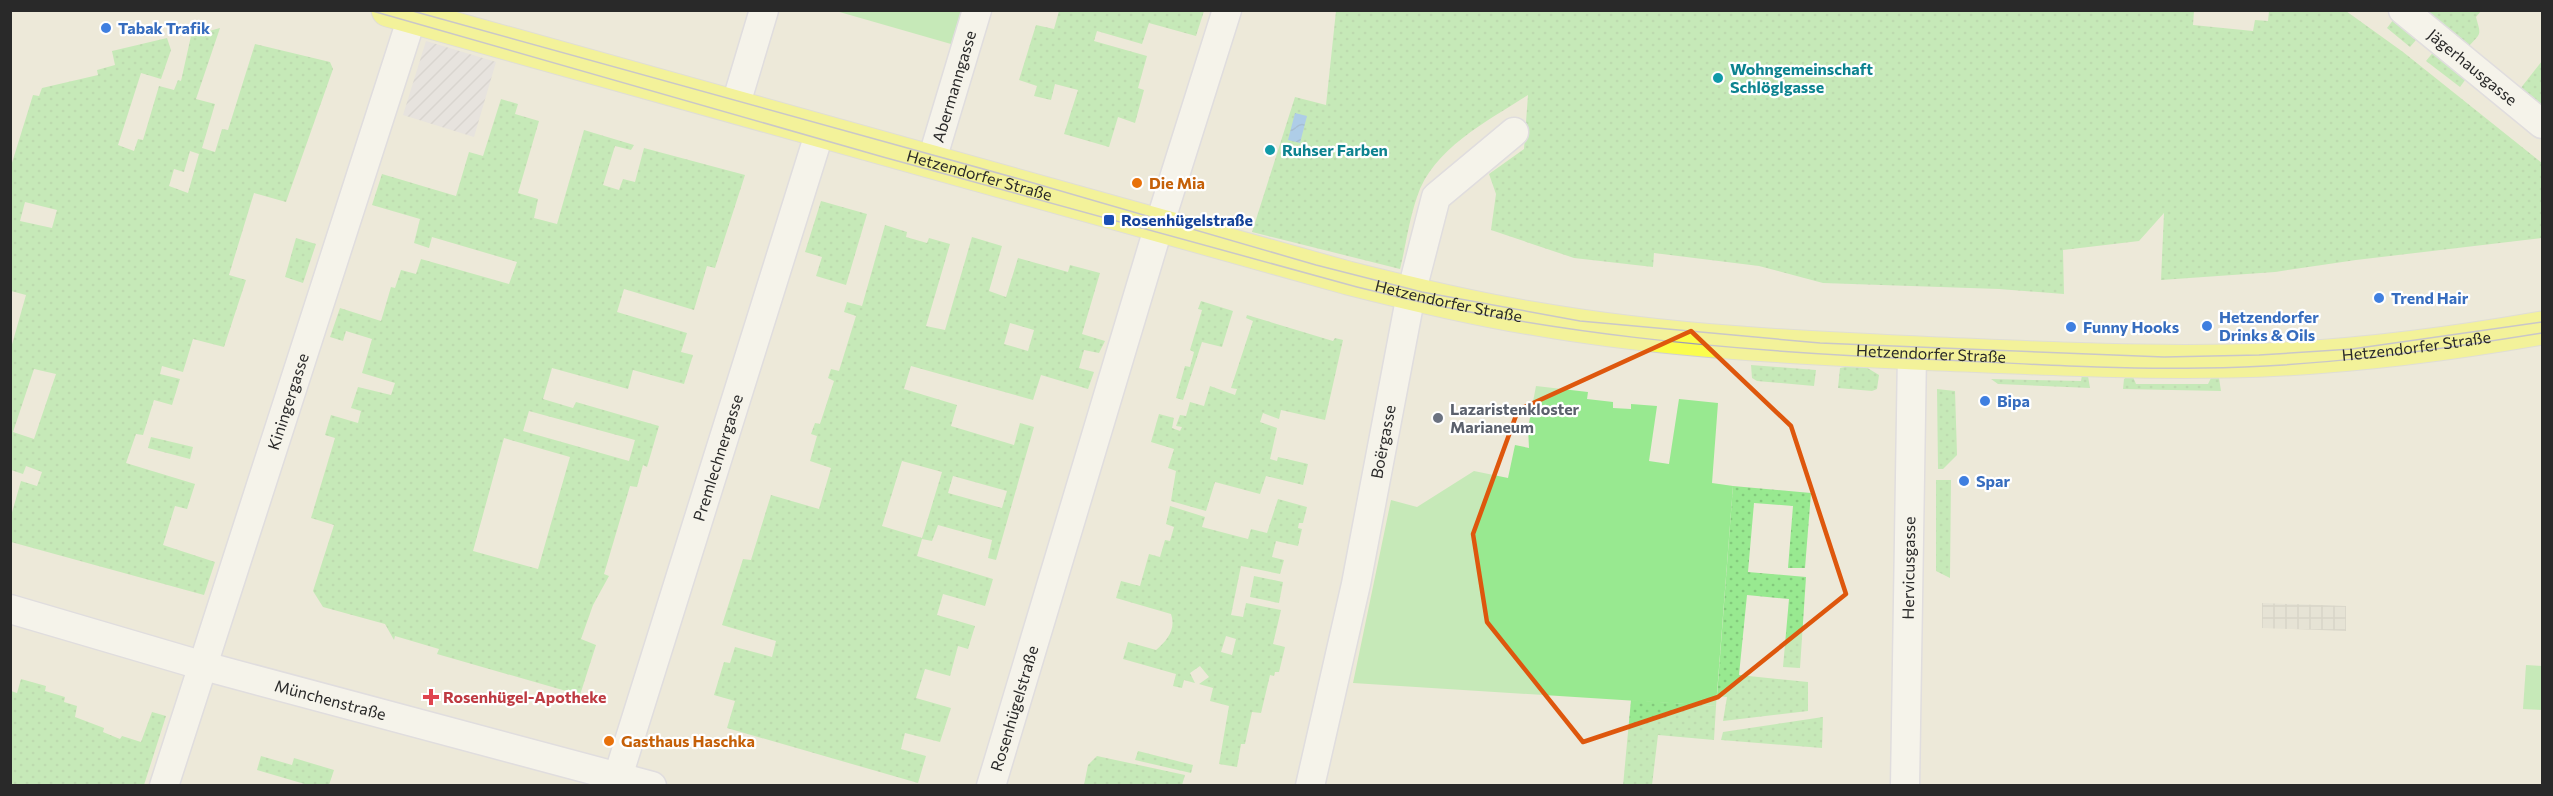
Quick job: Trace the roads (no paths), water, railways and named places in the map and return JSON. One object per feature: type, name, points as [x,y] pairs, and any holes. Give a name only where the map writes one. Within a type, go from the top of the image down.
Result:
[{"type":"main road","name":"Hetzendorfer Straße","points":[[400,14],[1159,226],[1412,294],[1538,320],[1665,336],[1912,352],[2126,361],[2263,360],[2400,349],[2542,328]]},
{"type":"street","points":[[735,107],[764,10]]},
{"type":"street","name":"Abermanngasse","points":[[931,163],[977,10]]},
{"type":"street","name":"Rosenhügelstraße","points":[[991,786],[1159,226],[1227,10]]},
{"type":"street","name":"Jägerhausgasse","points":[[2403,10],[2542,124]]},
{"type":"street","name":"Kiningergasse","points":[[164,786],[204,666],[400,14]]},
{"type":"street","name":"Premlechnergasse","points":[[617,781],[820,131]]},
{"type":"street","name":"Boërgasse","points":[[1310,786],[1356,584],[1412,294],[1436,197],[1514,132]]},
{"type":"street","name":"Hervicusgasse","points":[[1905,786],[1912,352]]},
{"type":"street","name":"Münchenstraße","points":[[10,609],[204,666],[617,781],[652,786]]},
{"type":"water","points":[[1295,113],[1307,116],[1300,143],[1288,140]]},
{"type":"tram line","points":[[369,10],[883,157],[1357,287],[1496,317],[1566,328],[1637,338],[1779,351],[2132,368],[2288,365],[2416,352],[2542,333]]},
{"type":"tram line","points":[[409,10],[1023,180],[1316,265],[1422,292],[1580,321],[1820,343],[2164,357],[2259,355],[2352,349],[2542,322]]},
{"type":"place","name":"Tabak Trafik","points":[[106,28]]},
{"type":"place","name":"Wohngemeinschaft Schlöglgasse","points":[[1718,78]]},
{"type":"place","name":"Ruhser Farben","points":[[1270,150]]},
{"type":"place","name":"Die Mia","points":[[1137,183]]},
{"type":"place","name":"Rosenhügelstraße","points":[[1109,220]]},
{"type":"place","name":"Trend Hair","points":[[2379,298]]},
{"type":"place","name":"Hetzendorfer Drinks & Oils","points":[[2207,326]]},
{"type":"place","name":"Funny Hooks","points":[[2071,327]]},
{"type":"place","name":"Bipa","points":[[1985,401]]},
{"type":"place","name":"Lazaristenkloster Marianeum","points":[[1438,418]]},
{"type":"place","name":"Spar","points":[[1964,481]]},
{"type":"place","name":"Rosenhügel-Apotheke","points":[[431,697]]},
{"type":"place","name":"Gasthaus Haschka","points":[[609,741]]}]
